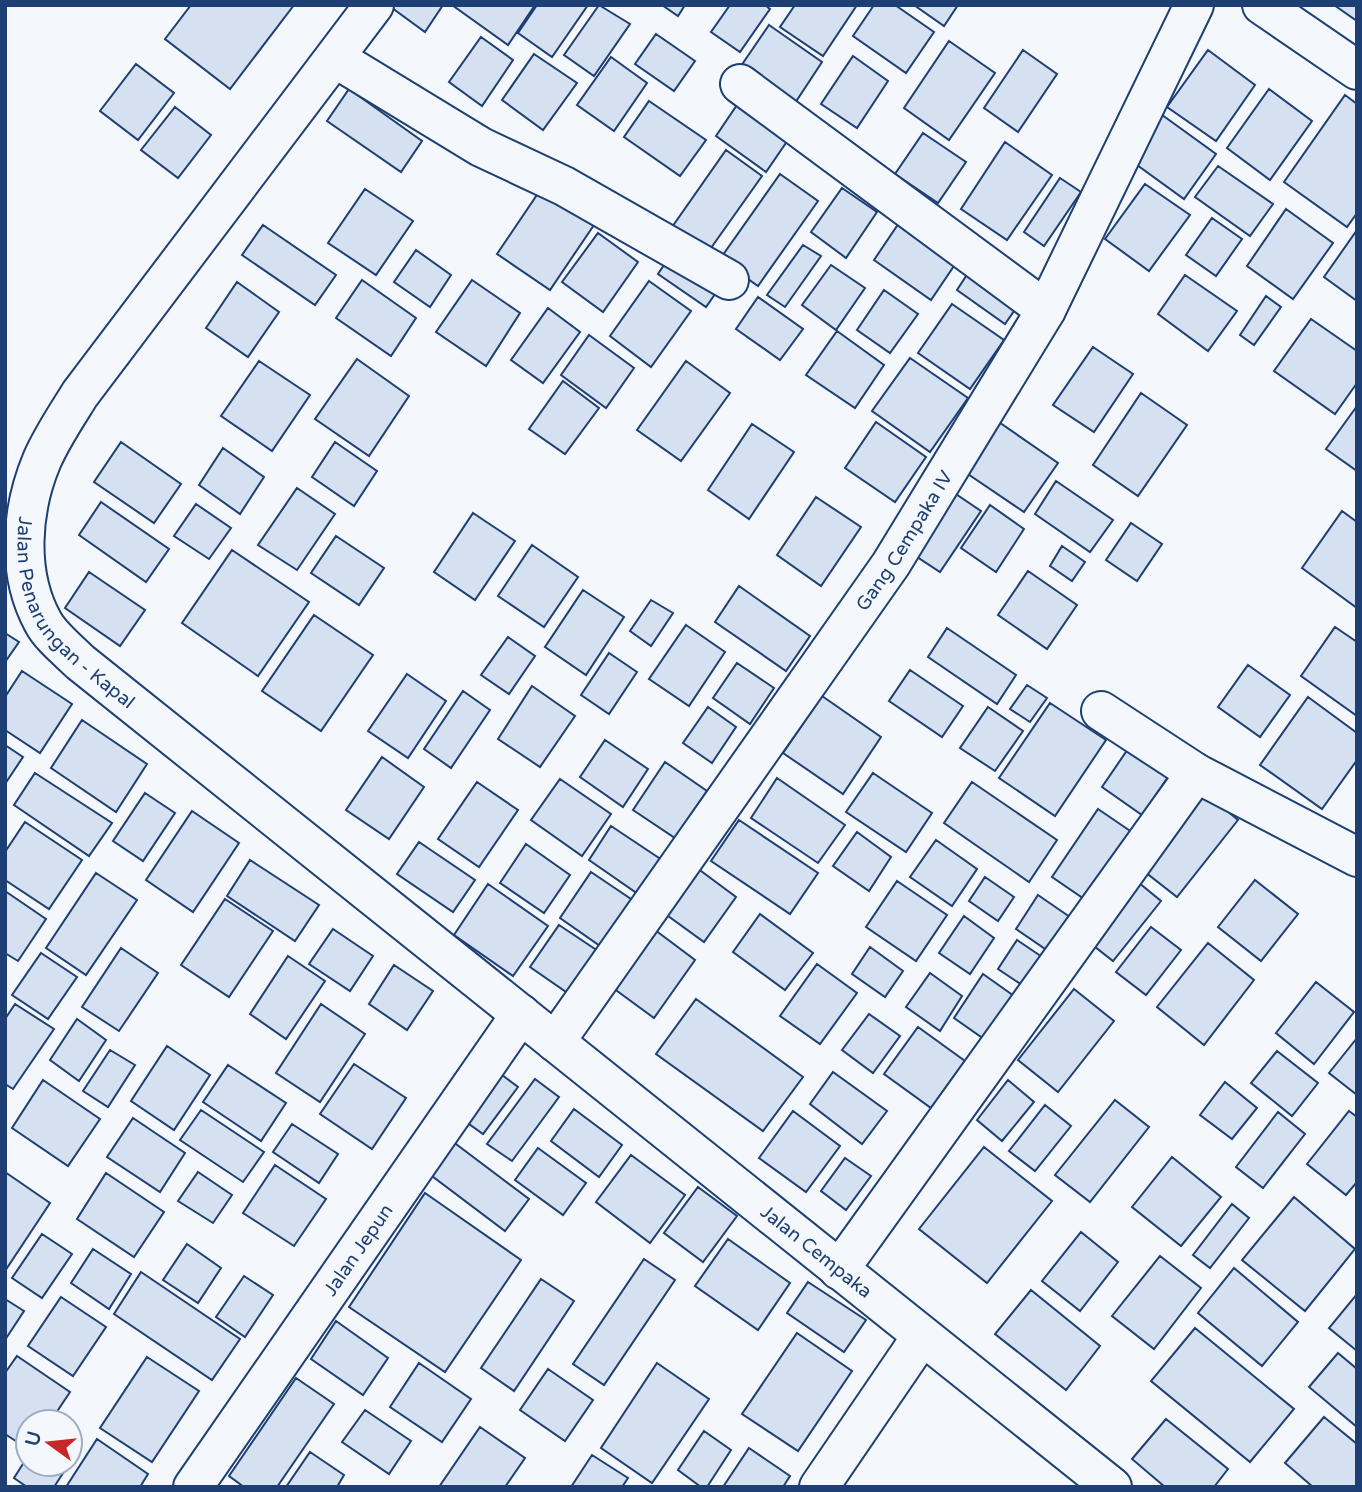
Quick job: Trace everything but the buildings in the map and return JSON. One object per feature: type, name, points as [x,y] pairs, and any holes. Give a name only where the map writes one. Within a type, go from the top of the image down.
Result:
[{"type":"street","name":"Jalan Penarungan - Kapal","points":[[374,5],[181,256],[80,394],[42,460],[29,506],[23,549],[29,591],[44,625],[80,662],[521,1014]]},
{"type":"street","name":"Gang Cempaka IV","points":[[555,1042],[891,564],[1046,310],[1194,5]]},
{"type":"street","points":[[1262,5],[1357,70]]},
{"type":"street","points":[[335,58],[481,148],[564,186],[729,280]]},
{"type":"street","points":[[740,84],[1046,310]]},
{"type":"street","points":[[1101,711],[1196,773],[1357,857]]},
{"type":"street","points":[[839,1270],[1196,773]]},
{"type":"street","name":"Jalan Cempaka","points":[[521,1014],[1112,1487]]},
{"type":"street","name":"Jalan Jepun","points":[[193,1487],[521,1014]]},
{"type":"street","points":[[819,1487],[922,1336]]}]
